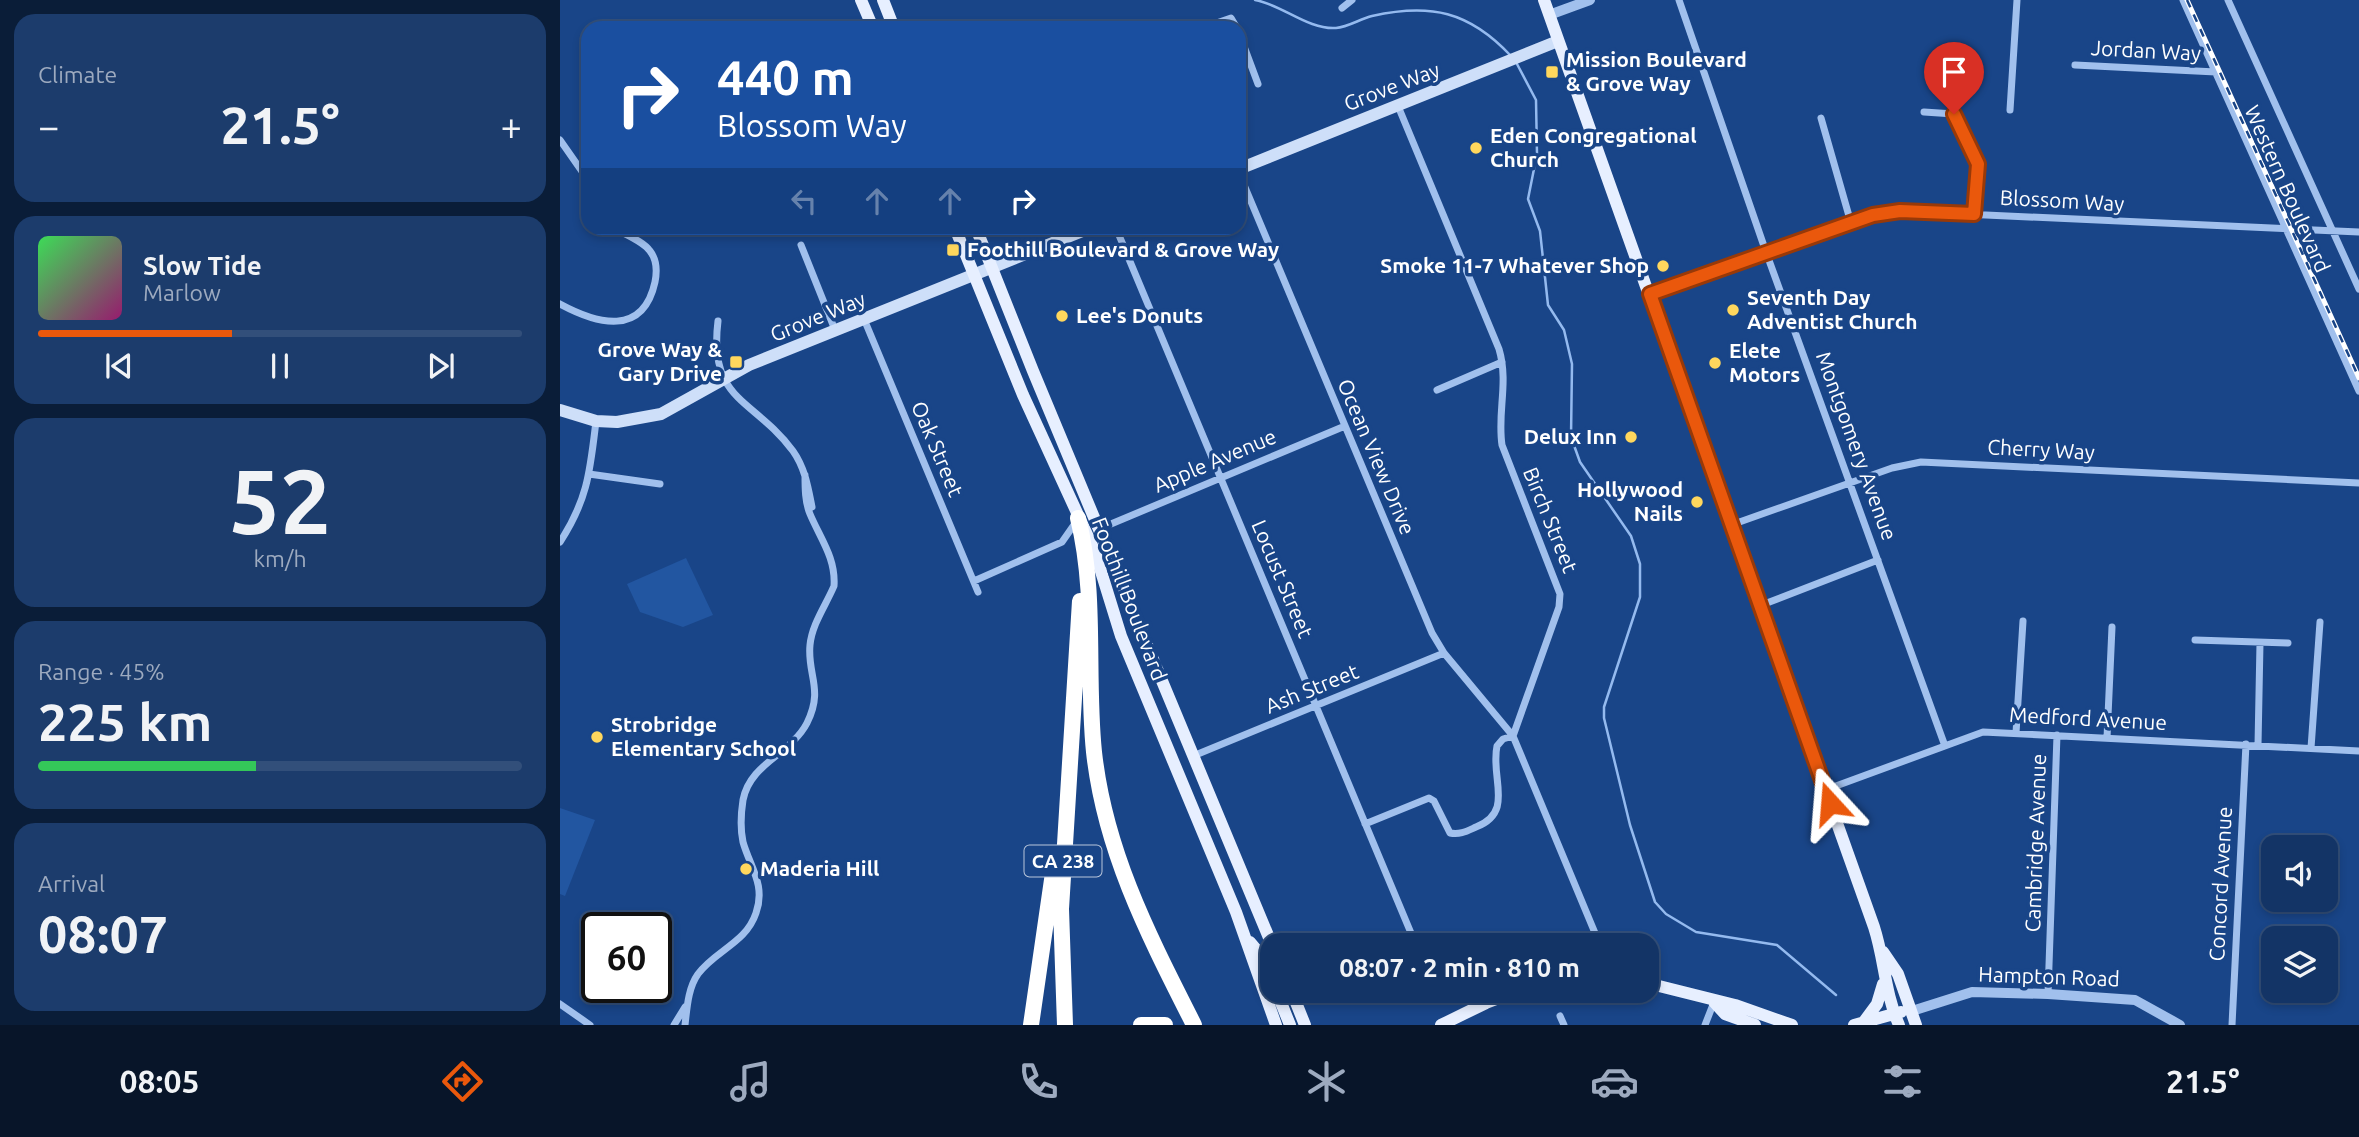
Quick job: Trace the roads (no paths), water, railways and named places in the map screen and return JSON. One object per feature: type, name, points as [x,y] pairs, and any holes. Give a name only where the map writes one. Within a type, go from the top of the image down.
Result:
[{"type":"highway","name":"CA 238","points":[[1065,1025],[1061,917],[1082,575],[1078,518]]},
{"type":"highway","points":[[1078,518],[1088,571],[1093,741],[1105,817],[1131,897],[1194,1025]]},
{"type":"highway","points":[[1031,1025],[1074,697]]},
{"type":"highway","points":[[1141,1025],[1165,1025]]},
{"type":"main road","points":[[861,0],[870,21]]},
{"type":"main road","points":[[883,0],[891,21]]},
{"type":"main road","points":[[1544,0],[1882,952],[1898,974],[1916,1025]]},
{"type":"main road","name":"Grove Way","points":[[1246,168],[1558,41]]},
{"type":"main road","name":"Foothill Boulevard","points":[[958,235],[1103,574],[1128,653],[1245,936],[1260,953]]},
{"type":"main road","name":"Foothill Boulevard","points":[[979,235],[1267,933]]},
{"type":"main road","name":"Grove Way","points":[[560,410],[596,421],[639,420],[661,414],[724,378],[835,330],[1073,235]]},
{"type":"main road","points":[[1245,936],[1276,1025]]},
{"type":"main road","points":[[1882,952],[1883,980],[1896,1022]]},
{"type":"main road","points":[[1859,1024],[1877,1004],[1883,980]]},
{"type":"main road","points":[[1659,986],[1735,1005],[1792,1025]]},
{"type":"main road","points":[[1714,1002],[1725,1014],[1755,1025]]},
{"type":"main road","points":[[1281,1003],[1290,1025]]},
{"type":"main road","points":[[1297,1003],[1306,1025]]},
{"type":"main road","points":[[1441,1025],[1491,1003]]},
{"type":"main road","points":[[1859,1024],[1896,1022],[1912,1011]]},
{"type":"street","points":[[1342,8],[1352,0]]},
{"type":"street","points":[[1549,15],[1590,0]]},
{"type":"street","name":"Montgomery Avenue","points":[[1679,0],[1766,252],[1945,746]]},
{"type":"street","points":[[2010,110],[2017,0]]},
{"type":"street","name":"Western Boulevard","points":[[2183,0],[2359,391]]},
{"type":"street","name":"Western Boulevard","points":[[2228,0],[2359,289]]},
{"type":"street","points":[[1246,51],[1258,83]]},
{"type":"street","name":"Jordan Way","points":[[2075,65],[2216,72]]},
{"type":"street","name":"Birch Street","points":[[1365,824],[1429,798],[1434,801],[1450,833],[1458,834],[1488,822],[1495,816],[1498,806],[1497,746],[1503,739],[1513,736],[1559,607],[1560,594],[1502,445],[1500,424],[1505,385],[1503,362],[1398,106]]},
{"type":"street","points":[[1924,112],[1954,114],[1958,118],[1964,139],[1978,164],[1974,214]]},
{"type":"street","points":[[1821,118],[1851,223]]},
{"type":"street","points":[[560,140],[581,170]]},
{"type":"street","name":"Ocean View Drive","points":[[1246,188],[1432,633],[1444,653],[1513,736]]},
{"type":"street","name":"Blossom Way","points":[[1650,294],[1851,223],[1900,211],[2359,232]]},
{"type":"street","points":[[560,304],[597,321],[619,322],[635,317],[651,297],[657,270],[650,250],[625,235]]},
{"type":"street","name":"Locust Street","points":[[1119,235],[1411,933]]},
{"type":"street","points":[[801,245],[835,330]]},
{"type":"street","name":"Oak Street","points":[[864,319],[978,592]]},
{"type":"street","points":[[674,1025],[687,1004],[699,973],[746,933],[759,904],[760,887],[742,836],[741,816],[747,788],[757,771],[798,737],[812,708],[816,685],[810,645],[834,586],[835,576],[831,556],[807,504],[805,475],[786,442],[739,400],[724,378],[715,351],[718,321]]},
{"type":"street","points":[[1437,390],[1503,362]]},
{"type":"street","points":[[560,542],[577,516],[589,474],[596,421]]},
{"type":"street","name":"Apple Avenue","points":[[1099,528],[1345,426]]},
{"type":"street","name":"Cherry Way","points":[[1731,525],[1921,462],[2359,483]]},
{"type":"street","points":[[589,474],[660,484]]},
{"type":"street","points":[[974,581],[1062,542],[1069,536],[1078,518]]},
{"type":"street","points":[[1759,606],[1878,560]]},
{"type":"street","points":[[2016,733],[2023,621]]},
{"type":"street","points":[[2311,748],[2320,622]]},
{"type":"street","points":[[2106,738],[2112,627]]},
{"type":"street","points":[[2195,640],[2288,643]]},
{"type":"street","points":[[2258,745],[2260,643]]},
{"type":"street","name":"Ash Street","points":[[1194,756],[1444,653]]},
{"type":"street","name":"Medford Avenue","points":[[1825,790],[1983,732],[2359,751]]},
{"type":"street","name":"Cambridge Avenue","points":[[2048,994],[2057,735]]},
{"type":"street","points":[[1513,736],[1595,933]]},
{"type":"street","name":"Concord Avenue","points":[[2232,1025],[2246,744]]},
{"type":"street","name":"Hampton Road","points":[[1912,1011],[1972,992],[2048,994],[2135,1000],[2180,1025]]},
{"type":"street","points":[[1705,1025],[1714,1002]]},
{"type":"street","points":[[560,1004],[590,1025]]},
{"type":"street","points":[[685,1025],[687,1004]]},
{"type":"street","points":[[1560,1016],[1564,1025]]},
{"type":"waterway","points":[[1255,0],[1326,28],[1336,28],[1393,12],[1412,10],[1448,14],[1480,29],[1511,56]]},
{"type":"waterway","points":[[1517,64],[1536,100],[1537,154],[1528,199],[1540,231],[1548,305],[1564,330],[1572,364],[1571,437],[1580,462],[1631,536],[1640,564],[1640,597],[1604,707],[1604,718],[1630,825],[1655,902],[1666,914],[1696,932],[1777,945],[1836,995]]},
{"type":"railway","points":[[2187,0],[2359,378]]},
{"type":"place","name":"Mission Boulevard & Grove Way","points":[[1552,72]]},
{"type":"place","name":"Eden Congregational Church","points":[[1476,148]]},
{"type":"place","name":"Foothill Boulevard & Grove Way","points":[[953,250]]},
{"type":"place","name":"Smoke 11-7 Whatever Shop","points":[[1663,266]]},
{"type":"place","name":"Seventh Day Adventist Church","points":[[1733,310]]},
{"type":"place","name":"Lee's Donuts","points":[[1062,316]]},
{"type":"place","name":"Grove Way & Gary Drive","points":[[736,362]]},
{"type":"place","name":"Elete Motors","points":[[1715,363]]},
{"type":"place","name":"Delux Inn","points":[[1631,437]]},
{"type":"place","name":"Hollywood Nails","points":[[1697,502]]},
{"type":"place","name":"Strobridge Elementary School","points":[[597,737]]},
{"type":"place","name":"Maderia Hill","points":[[746,869]]}]
